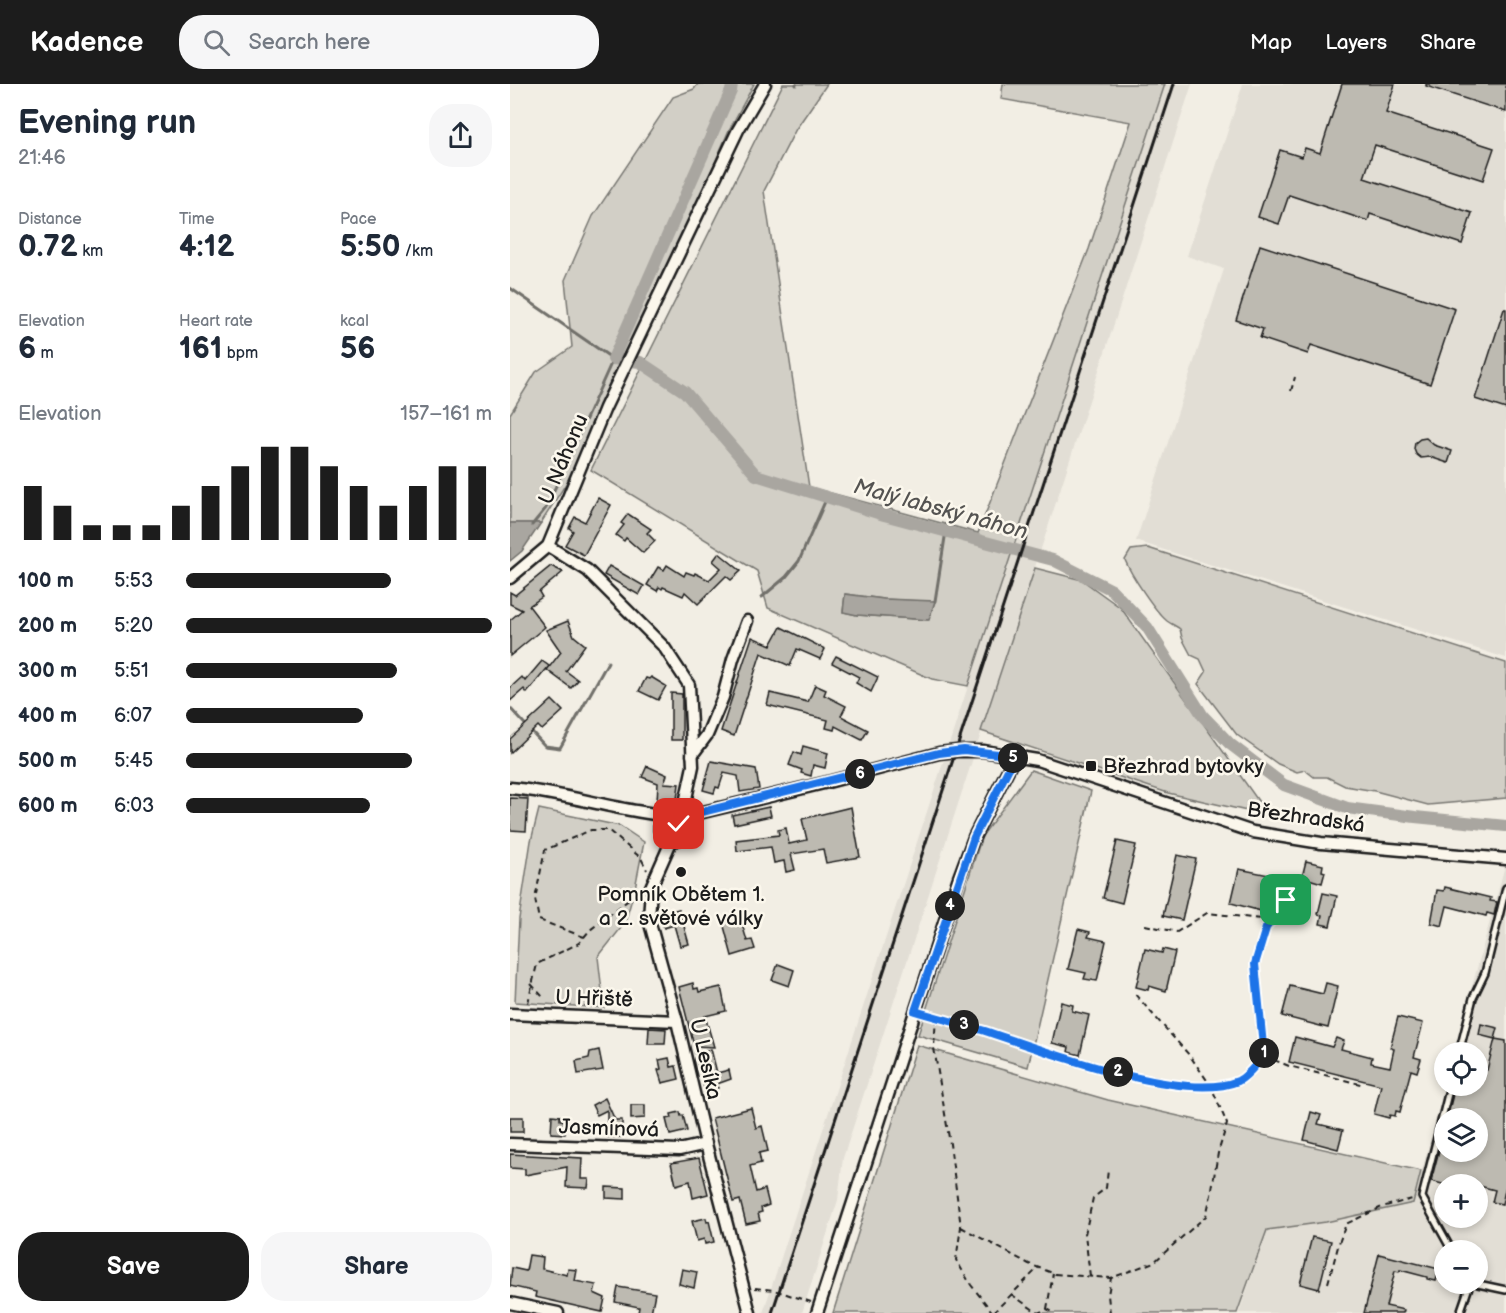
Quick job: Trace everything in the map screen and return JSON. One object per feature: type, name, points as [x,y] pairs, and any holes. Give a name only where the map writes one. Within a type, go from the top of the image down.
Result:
[{"type":"street","name":"U Náhonu","points":[[510,578],[548,546],[605,408],[738,130],[765,84]]},
{"type":"street","name":"U Lesíka","points":[[548,546],[587,570],[664,647],[689,685],[693,766],[682,817],[653,882],[649,920],[677,1021],[750,1313]]},
{"type":"street","points":[[692,755],[708,735],[723,697],[733,659],[747,621]]},
{"type":"street","name":"Březhradská","points":[[510,788],[533,790],[658,815],[682,817],[939,753],[964,750],[1038,760],[1253,832],[1321,843],[1506,859]]},
{"type":"street","points":[[818,1309],[974,837],[1015,756]]},
{"type":"street","name":"U Hřiště","points":[[510,1014],[677,1021]]},
{"type":"street","name":"Jasmínová","points":[[510,1144],[679,1150],[706,1144]]},
{"type":"street","points":[[510,1303],[558,1313]]},
{"type":"lane","points":[[658,815],[657,830],[670,845],[684,840],[697,814]]},
{"type":"lane","points":[[1462,1042],[1473,998],[1485,973],[1506,888]]},
{"type":"lane","points":[[1446,1240],[1422,1197],[1447,1096]]},
{"type":"lane","points":[[1488,1286],[1506,1290]]},
{"type":"lane","points":[[1460,1313],[1467,1294]]},
{"type":"path","points":[[1291,391],[1295,377]]},
{"type":"path","points":[[528,1015],[531,984],[537,964],[579,943],[590,930],[653,882],[641,858],[608,830],[591,830],[545,850],[535,899],[539,920],[584,937]]},
{"type":"path","points":[[1264,1056],[1255,964],[1266,928],[1286,900]]},
{"type":"path","points":[[1144,925],[1177,932],[1207,913],[1271,920]]},
{"type":"path","points":[[531,984],[543,997]]},
{"type":"path","points":[[961,1227],[1053,1273],[1111,1278],[1154,1262],[1206,1216],[1212,1196],[1218,1153],[1227,1124],[1212,1086],[1190,1056],[1133,992]]},
{"type":"path","points":[[915,1011],[1077,1062],[1148,1080],[1204,1088],[1239,1081],[1264,1056]]},
{"type":"path","points":[[936,1017],[935,1057],[961,1227],[956,1260],[971,1285],[993,1313],[1038,1267]]},
{"type":"path","points":[[1264,1056],[1289,1066],[1364,1085]]},
{"type":"path","points":[[1090,1276],[1085,1234],[1093,1198],[1106,1188],[1108,1170]]},
{"type":"path","points":[[1328,1282],[1346,1224],[1382,1207],[1422,1197]]},
{"type":"path","points":[[1047,1309],[1053,1273]]},
{"type":"path","points":[[1110,1313],[1108,1295],[1111,1278]]},
{"type":"path","points":[[744,1289],[774,1290],[818,1309]]},
{"type":"path","points":[[1011,1294],[1038,1312],[1047,1309],[1055,1313]]},
{"type":"shaded area","points":[[698,84],[754,84],[729,130],[640,336],[588,449],[541,523],[510,523],[510,414],[536,372],[572,347],[565,280],[593,216],[673,97],[694,89]]},
{"type":"shaded area","points":[[783,84],[827,84],[796,129],[764,191],[809,487],[978,533],[1089,249],[1131,122],[1001,99],[1003,84],[1165,84],[968,686],[932,679],[768,608],[757,571],[591,470]],"holes":[[[845,594],[935,602],[928,620],[843,612]]]},
{"type":"shaded area","points":[[1165,84],[1192,84],[843,1158],[838,1200],[802,1313],[763,1313]]},
{"type":"shaded area","points":[[1243,84],[1506,84],[1506,658],[1136,541],[1224,269],[1187,256]]},
{"type":"shaded area","points":[[510,523],[541,523],[522,551],[510,561]]},
{"type":"shaded area","points":[[1148,548],[1506,663],[1506,798],[1428,805],[1375,791],[1345,786],[1327,777],[1314,777],[1305,770],[1297,772],[1278,764],[1237,735],[1198,684],[1206,672],[1200,659],[1191,655],[1180,629],[1167,621],[1150,601],[1125,560],[1131,550]]},
{"type":"shaded area","points":[[1035,568],[1082,580],[1121,608],[1269,816],[1168,793],[981,731]]},
{"type":"shaded area","points":[[845,594],[884,599],[935,601],[929,620],[857,615],[843,612]]},
{"type":"shaded area","points":[[1031,770],[1091,791],[1028,1067],[918,1035],[982,836]]},
{"type":"shaded area","points":[[539,809],[620,826],[644,842],[625,923],[598,957],[604,1008],[515,1002],[519,919],[531,841]]},
{"type":"shaded area","points":[[1506,862],[1506,1313],[1239,1313],[1267,1230],[1326,1222],[1413,1203],[1434,1126],[1434,1162],[1488,1162],[1488,1108],[1439,1108],[1442,1096],[1488,1096],[1488,1042],[1457,1042]]},
{"type":"shaded area","points":[[917,1045],[1108,1100],[1421,1171],[1413,1203],[1326,1222],[1267,1230],[1237,1313],[833,1313]]},
{"type":"building","points":[[1342,84],[1395,84],[1386,113],[1494,148],[1483,180],[1375,145],[1364,178],[1472,213],[1462,244],[1370,214],[1368,221],[1289,195],[1279,224],[1258,217],[1280,150],[1302,157],[1305,148],[1320,153]]},
{"type":"building","points":[[1426,84],[1506,84],[1506,112],[1426,86]]},
{"type":"building","points":[[1260,245],[1455,309],[1430,384],[1311,345],[1308,354],[1260,338],[1263,329],[1236,320]]},
{"type":"building","points":[[1504,309],[1506,309],[1506,409],[1475,399]]},
{"type":"building","points":[[1426,438],[1434,445],[1452,451],[1448,463],[1430,457],[1421,458],[1416,454],[1415,443]]},
{"type":"building","points":[[598,498],[611,505],[584,555],[565,545],[573,531],[569,528],[575,517],[585,522]]},
{"type":"building","points":[[628,514],[651,529],[647,533],[655,541],[643,553],[626,538],[624,541],[616,535],[624,525],[621,523]]},
{"type":"building","points":[[719,553],[741,571],[731,580],[726,576],[698,604],[685,592],[683,596],[663,587],[662,589],[659,587],[657,591],[647,585],[658,567],[664,570],[667,565],[684,576],[686,572],[694,575],[695,573],[709,580],[721,568],[713,561]]},
{"type":"building","points":[[551,566],[563,572],[539,592],[542,597],[529,606],[545,627],[510,656],[510,620],[522,610],[510,604],[510,592],[515,595]]},
{"type":"building","points":[[609,566],[644,586],[639,595],[604,575]]},
{"type":"building","points":[[568,621],[574,636],[585,645],[566,671],[578,680],[571,688],[547,670],[561,652],[546,630]]},
{"type":"building","points":[[781,627],[825,649],[820,659],[797,649],[790,666],[761,653],[734,736],[721,731],[752,637],[771,645]]},
{"type":"building","points":[[836,656],[878,677],[871,692],[856,683],[859,677],[832,663]]},
{"type":"building","points":[[542,661],[549,666],[527,693],[524,689],[510,701],[510,688],[522,677],[525,681]]},
{"type":"building","points":[[651,677],[666,686],[658,700],[639,691],[646,678]]},
{"type":"building","points":[[815,685],[826,690],[824,695],[846,706],[841,716],[868,730],[862,740],[835,726],[834,730],[826,728],[828,720],[767,705],[770,693],[808,702]]},
{"type":"building","points":[[671,693],[682,694],[682,740],[671,740]]},
{"type":"building","points":[[552,700],[563,711],[542,730],[538,726],[510,753],[510,739]]},
{"type":"building","points":[[803,746],[828,753],[825,768],[813,765],[811,776],[789,765],[794,752],[801,755]]},
{"type":"building","points":[[711,761],[756,769],[759,789],[740,792],[738,776],[724,773],[719,788],[716,787],[714,793],[703,790]]},
{"type":"building","points":[[647,766],[667,775],[664,783],[679,784],[677,799],[673,802],[657,801],[658,783],[642,777]]},
{"type":"building","points":[[510,798],[528,799],[526,831],[510,830]]},
{"type":"building","points":[[769,807],[771,816],[734,824],[732,815]]},
{"type":"building","points":[[851,807],[860,857],[826,863],[823,849],[791,854],[795,870],[786,872],[784,861],[774,863],[771,847],[737,851],[736,840],[779,835],[778,830],[786,828],[789,844],[807,840],[802,819]]},
{"type":"building","points":[[1117,841],[1136,845],[1122,903],[1103,898]]},
{"type":"building","points":[[1177,855],[1196,859],[1182,920],[1163,916]]},
{"type":"building","points":[[1306,861],[1323,865],[1322,871],[1325,872],[1322,883],[1302,877]]},
{"type":"building","points":[[1239,869],[1269,875],[1261,911],[1231,903]]},
{"type":"building","points":[[1445,887],[1491,898],[1490,901],[1497,902],[1494,915],[1487,913],[1486,916],[1447,906],[1442,926],[1431,923],[1437,890],[1444,891]]},
{"type":"building","points":[[1323,893],[1337,896],[1330,926],[1320,924],[1322,915],[1318,914]]},
{"type":"building","points":[[679,909],[689,944],[680,946],[674,925],[664,928],[660,914]]},
{"type":"building","points":[[739,914],[747,941],[752,940],[755,949],[732,956],[722,919]]},
{"type":"building","points":[[1078,929],[1090,932],[1088,937],[1106,941],[1097,981],[1084,979],[1086,973],[1068,969]]},
{"type":"building","points":[[1145,949],[1162,953],[1163,949],[1175,952],[1166,991],[1149,986],[1148,990],[1136,987]]},
{"type":"building","points":[[778,964],[794,970],[789,986],[772,980]]},
{"type":"building","points":[[693,983],[694,989],[698,988],[699,992],[721,987],[726,1011],[705,1016],[714,1047],[694,1046],[679,987]]},
{"type":"building","points":[[1326,983],[1338,986],[1328,1028],[1282,1016],[1290,986],[1323,994]]},
{"type":"building","points":[[1061,1002],[1073,1005],[1072,1011],[1089,1015],[1080,1055],[1068,1052],[1069,1047],[1052,1043]]},
{"type":"building","points":[[1398,1017],[1423,1023],[1414,1057],[1421,1059],[1417,1072],[1411,1070],[1400,1112],[1396,1111],[1395,1116],[1390,1115],[1389,1118],[1374,1114],[1381,1085],[1289,1062],[1295,1037],[1332,1047],[1336,1038],[1344,1041],[1341,1049],[1372,1057],[1371,1063],[1390,1067],[1394,1049],[1390,1048]]},
{"type":"building","points":[[1481,1024],[1498,1028],[1495,1039],[1479,1035]]},
{"type":"building","points":[[649,1028],[666,1029],[665,1044],[648,1044]]},
{"type":"building","points":[[1495,1039],[1506,1041],[1506,1186],[1502,1204],[1492,1202],[1495,1190],[1488,1188],[1488,1174],[1434,1174],[1434,1182],[1431,1181],[1436,1162],[1488,1162],[1488,1108],[1450,1108],[1453,1096],[1488,1096],[1488,1066]]},
{"type":"building","points":[[711,1049],[717,1073],[729,1070],[731,1079],[717,1084],[718,1088],[705,1091],[695,1052]]},
{"type":"building","points":[[599,1050],[603,1070],[578,1074],[576,1061],[589,1058],[590,1052]]},
{"type":"building","points":[[669,1058],[671,1067],[676,1066],[679,1079],[662,1083],[658,1070],[661,1069],[659,1060]]},
{"type":"building","points":[[605,1098],[615,1120],[622,1120],[622,1137],[607,1137],[607,1110],[597,1115],[592,1105]]},
{"type":"building","points":[[631,1105],[645,1105],[645,1118],[631,1119]]},
{"type":"building","points":[[751,1108],[756,1128],[762,1126],[768,1151],[759,1153],[761,1163],[750,1166],[756,1192],[765,1189],[769,1205],[761,1208],[762,1212],[758,1213],[760,1221],[746,1224],[740,1200],[733,1202],[712,1118]]},
{"type":"building","points":[[680,1112],[687,1131],[670,1135],[666,1119],[672,1118],[671,1114]]},
{"type":"building","points":[[1311,1112],[1321,1115],[1318,1124],[1343,1130],[1338,1149],[1304,1140]]},
{"type":"building","points":[[552,1115],[560,1116],[560,1120],[565,1121],[565,1134],[551,1133]]},
{"type":"building","points":[[510,1117],[523,1117],[523,1132],[510,1132]]},
{"type":"building","points":[[510,1154],[582,1158],[581,1179],[589,1179],[588,1188],[566,1187],[567,1167],[525,1175],[525,1169],[510,1168]]},
{"type":"building","points":[[699,1158],[708,1194],[693,1198],[690,1181],[676,1185],[671,1163]]},
{"type":"building","points":[[606,1187],[625,1188],[625,1199],[606,1198]]},
{"type":"building","points":[[706,1218],[707,1222],[709,1221],[714,1242],[705,1244],[704,1239],[697,1241],[692,1221]]},
{"type":"building","points":[[1312,1237],[1331,1241],[1319,1289],[1300,1284]]},
{"type":"building","points":[[1379,1254],[1434,1268],[1434,1281],[1400,1270],[1395,1271],[1386,1306],[1404,1310],[1403,1313],[1364,1313]]},
{"type":"building","points":[[529,1255],[543,1257],[542,1269],[567,1275],[568,1269],[577,1270],[575,1281],[596,1285],[594,1293],[605,1298],[602,1312],[535,1297],[536,1292],[510,1286],[512,1268],[526,1271]]},
{"type":"building","points":[[682,1269],[697,1272],[694,1288],[679,1284]]},
{"type":"building","points":[[618,1287],[655,1293],[651,1313],[638,1313],[639,1307],[615,1302]]},
{"type":"waterway","name":"Malý labský náhon","points":[[732,84],[731,91],[613,359],[640,362],[685,392],[756,475],[884,515],[1053,560],[1112,590],[1147,627],[1203,716],[1230,744],[1284,785],[1347,808],[1506,826]]},
{"type":"waterway","points":[[510,288],[613,359],[546,508],[532,525]]},
{"type":"waterway","points":[[762,597],[786,577],[799,561],[827,497]]},
{"type":"waterway","points":[[935,601],[946,531]]},
{"type":"waterway","points":[[510,708],[545,746],[560,748],[608,662]]},
{"type":"railway","points":[[772,1313],[1174,84]]},
{"type":"place","name":"Březhrad bytovky","points":[[1091,766]]},
{"type":"place","name":"Pomník Obětem 1. a 2. světové války","points":[[681,872]]},
{"type":"route","points":[[679,824],[682,817],[939,753],[964,750],[1015,756],[974,837],[915,1011],[1077,1062],[1148,1080],[1204,1088],[1239,1081],[1264,1056],[1255,964],[1266,928],[1286,900]]}]
